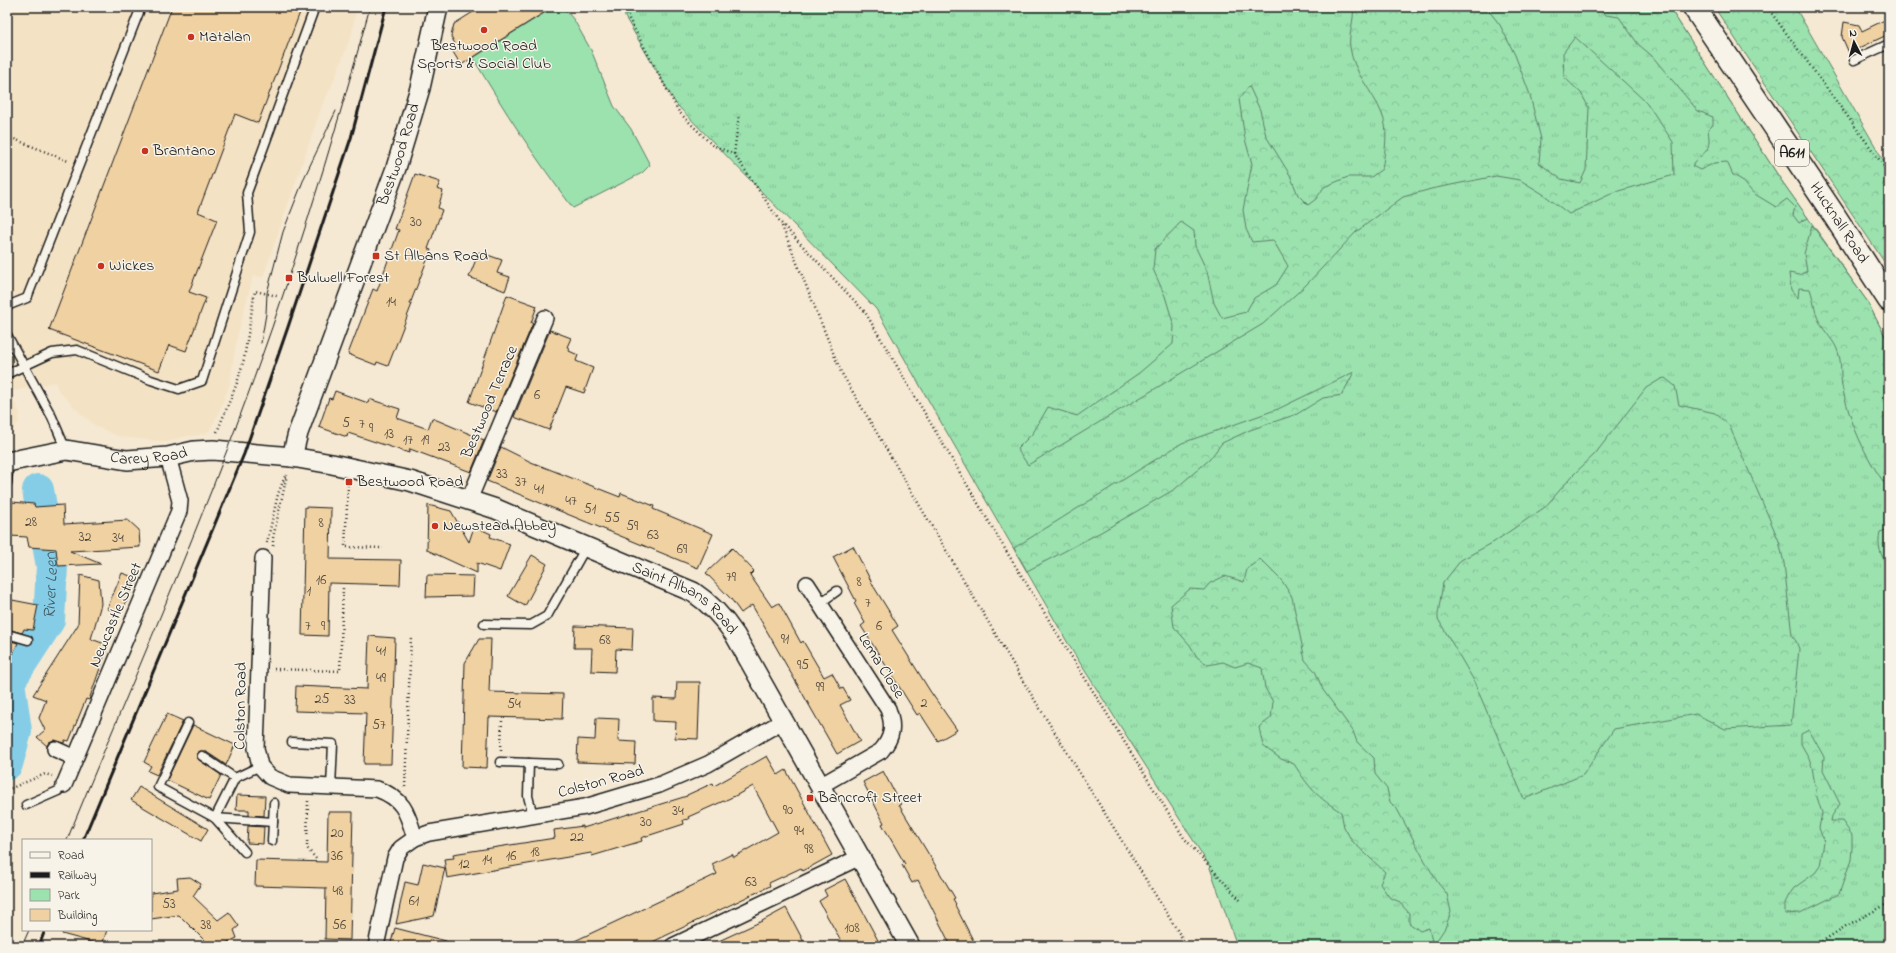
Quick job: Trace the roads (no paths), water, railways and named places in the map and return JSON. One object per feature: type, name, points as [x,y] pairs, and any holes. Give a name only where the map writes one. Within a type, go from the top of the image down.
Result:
[{"type":"main road","name":"Hucknall Road","points":[[1694,7],[1834,215],[1889,300]]},
{"type":"street","name":"Bestwood Road","points":[[292,457],[298,433],[396,168],[420,88],[438,7]]},
{"type":"street","name":"Bestwood Terrace","points":[[469,500],[545,318]]},
{"type":"street","name":"Carey Road","points":[[8,462],[66,450],[127,460],[168,458],[194,452],[213,450],[292,457]]},
{"type":"street","name":"Saint Albans Road","points":[[292,457],[332,464],[410,482],[496,508],[693,592],[709,602],[722,616],[735,635],[910,946]]},
{"type":"street","name":"Newcastle Street","points":[[65,783],[179,511],[180,502],[168,458]]},
{"type":"street","name":"Colston Road","points":[[268,555],[256,748],[260,766],[270,777],[289,785],[376,789],[389,794],[400,802],[407,814],[415,838],[429,833],[586,807],[659,785],[708,764],[784,721]]},
{"type":"street","name":"Lema Close","points":[[808,584],[888,709],[892,719],[892,731],[888,742],[881,751],[820,786]]},
{"type":"street","points":[[55,749],[75,758]]},
{"type":"street","points":[[376,946],[395,858],[401,848],[415,838]]},
{"type":"street","points":[[673,946],[860,858]]},
{"type":"lane","points":[[7,306],[27,298],[141,7]]},
{"type":"lane","points":[[7,374],[52,353],[77,350],[151,380],[179,389],[202,381],[250,232],[247,193],[313,12]]},
{"type":"lane","points":[[1854,60],[1889,44]]},
{"type":"lane","points":[[7,335],[52,417],[66,450]]},
{"type":"lane","points":[[7,483],[8,462]]},
{"type":"lane","points":[[484,624],[531,625],[547,616],[587,546]]},
{"type":"lane","points":[[820,603],[838,591]]},
{"type":"lane","points":[[7,634],[28,640]]},
{"type":"lane","points":[[188,723],[158,787],[215,818],[246,852]]},
{"type":"lane","points":[[292,742],[333,744],[331,787]]},
{"type":"lane","points":[[202,756],[235,778]]},
{"type":"lane","points":[[500,762],[558,764]]},
{"type":"lane","points":[[529,763],[528,796],[534,816]]},
{"type":"lane","points":[[215,818],[235,778],[260,766]]},
{"type":"lane","points":[[26,805],[58,791],[65,783]]},
{"type":"lane","points":[[272,841],[274,803]]},
{"type":"lane","points":[[215,818],[273,822]]},
{"type":"waterway","name":"River Leen","points":[[7,764],[16,731],[9,682],[49,620],[52,566],[38,490]]},
{"type":"tram line","points":[[67,839],[194,534],[253,380],[290,274],[324,168],[370,7]]},
{"type":"tram line","points":[[261,343],[266,314],[267,293],[283,232],[305,176],[336,111]]},
{"type":"tram line","points":[[22,946],[29,931]]},
{"type":"railway","points":[[83,839],[244,454],[351,138],[386,7]]},
{"type":"railway","points":[[39,946],[45,931]]},
{"type":"place","name":"Bestwood Road Sports & Social Club","points":[[484,30]]},
{"type":"place","name":"Matalan","points":[[191,37]]},
{"type":"place","name":"Brantano","points":[[145,151]]},
{"type":"place","name":"St Albans Road","points":[[376,256]]},
{"type":"place","name":"Wickes","points":[[101,266]]},
{"type":"place","name":"Bulwell Forest","points":[[289,278]]},
{"type":"place","name":"Bestwood Road","points":[[349,482]]},
{"type":"place","name":"Newstead Abbey","points":[[435,526]]},
{"type":"place","name":"Bancroft Street","points":[[810,798]]}]
